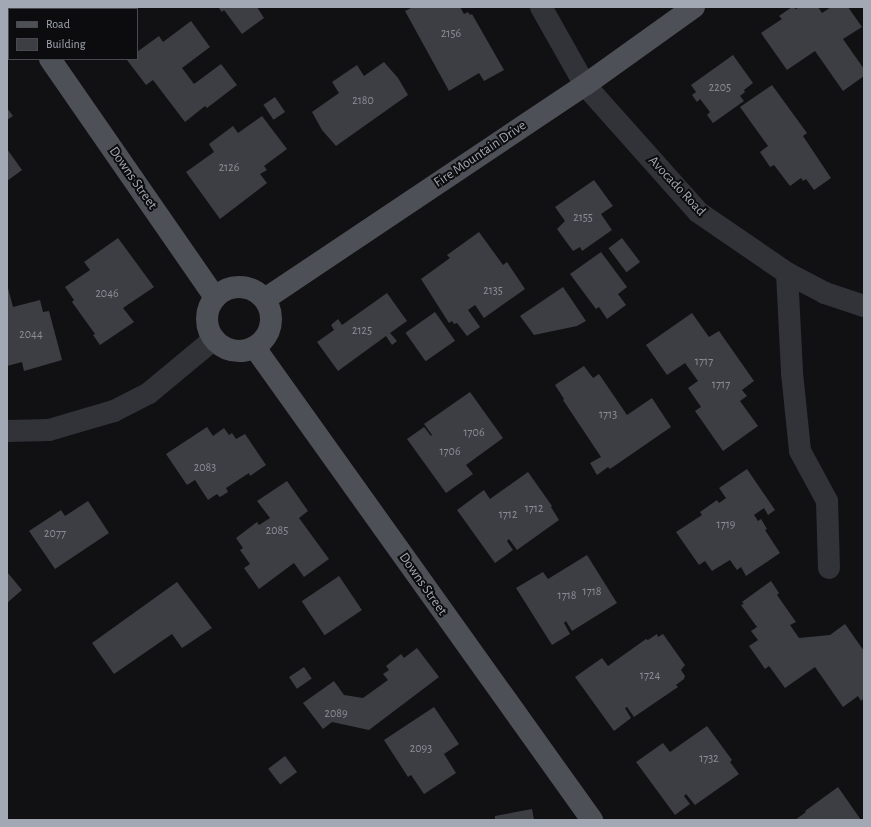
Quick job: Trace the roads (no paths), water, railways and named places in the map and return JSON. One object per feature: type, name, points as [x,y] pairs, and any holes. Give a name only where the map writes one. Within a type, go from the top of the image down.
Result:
[{"type":"main road","name":"Fire Mountain Drive","points":[[265,298],[585,85],[694,7]]},
{"type":"main road","name":"Downs Street","points":[[51,60],[215,297]]},
{"type":"main road","points":[[235,286],[251,289],[265,298],[270,309],[272,320],[270,331],[264,340],[255,348],[244,351],[233,350],[222,346],[214,339],[208,329],[207,318],[209,306],[215,297],[224,290],[235,286]]},
{"type":"main road","name":"Downs Street","points":[[255,348],[592,820]]},
{"type":"street","name":"Avocado Road","points":[[541,7],[585,85],[698,212],[787,273],[825,292],[864,306]]},
{"type":"street","points":[[787,273],[792,373],[800,451],[827,501],[829,568]]},
{"type":"street","points":[[7,431],[49,430],[114,411],[150,393],[214,339]]}]
